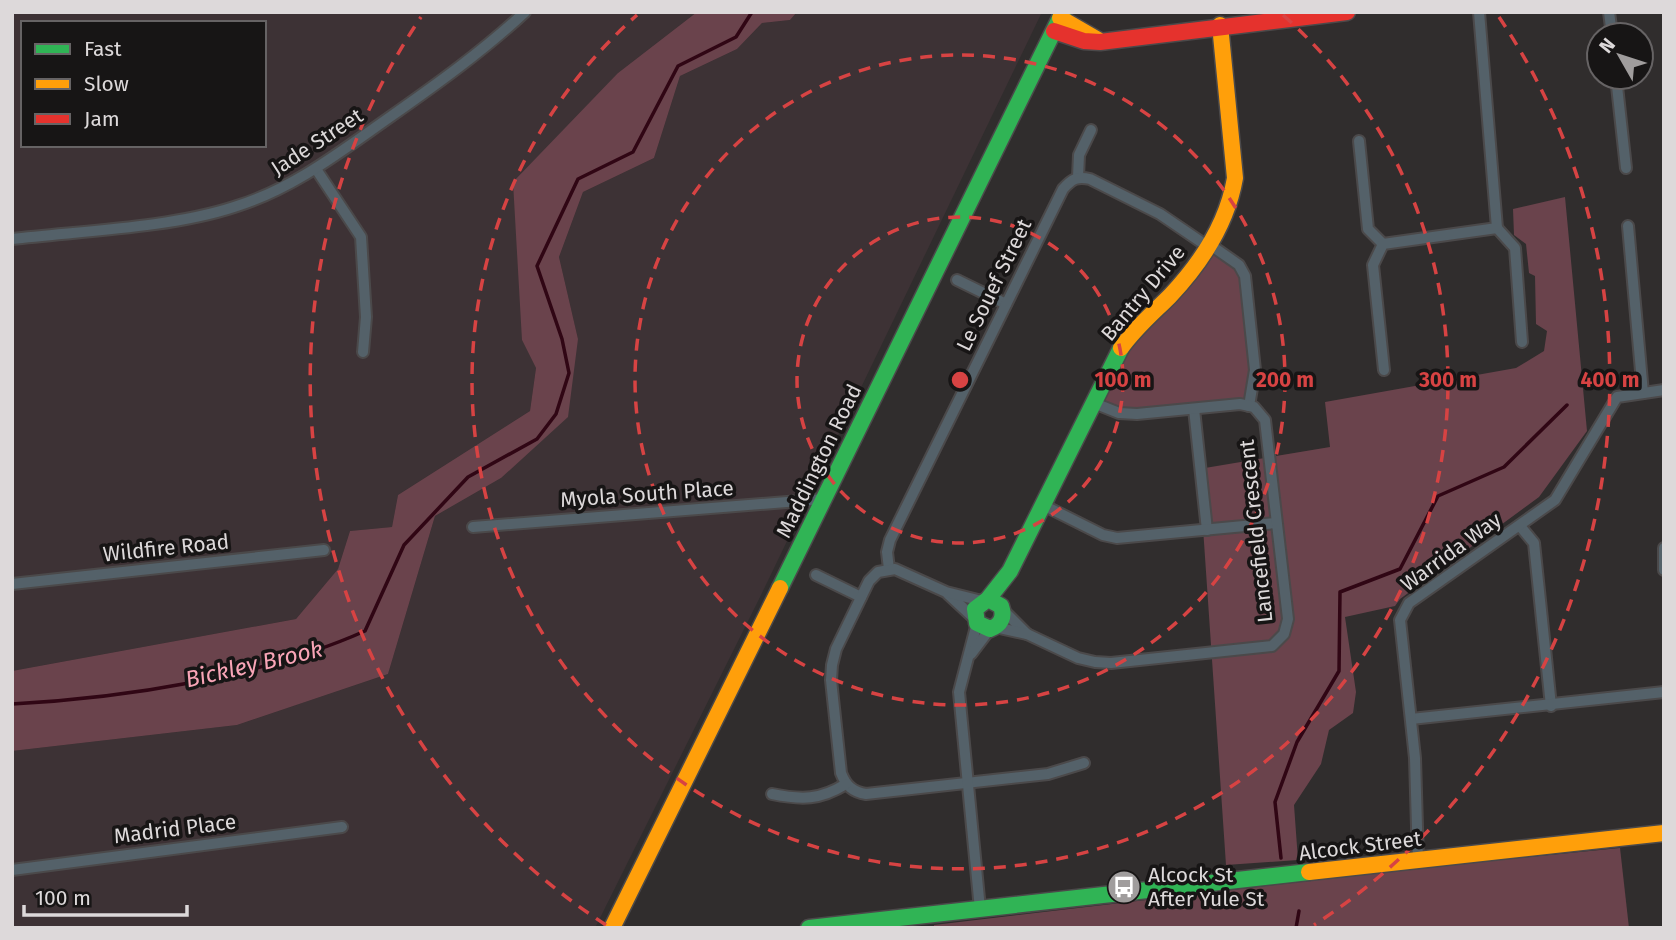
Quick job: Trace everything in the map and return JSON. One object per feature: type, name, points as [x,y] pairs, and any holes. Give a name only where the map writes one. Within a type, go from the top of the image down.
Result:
[{"type":"main road","points":[[1059,20],[1084,41],[1100,42],[1220,25],[1348,12]]},
{"type":"main road","name":"Maddington Road","points":[[612,928],[1059,20]]},
{"type":"main road","name":"Bantry Drive","points":[[993,604],[1124,343],[1172,295],[1225,220],[1233,199],[1235,178],[1220,25]]},
{"type":"main road","points":[[993,604],[1002,620],[984,624],[975,609],[993,604]]},
{"type":"main road","name":"Alcock Street","points":[[809,928],[918,922],[980,909],[1664,833]]},
{"type":"street","name":"Jade Street","points":[[12,239],[187,218],[233,208],[278,191],[316,169],[450,74],[497,38],[525,12]]},
{"type":"street","points":[[1479,12],[1497,228],[1515,248],[1522,342]]},
{"type":"street","points":[[1618,91],[1626,168]]},
{"type":"street","name":"Le Souef Street","points":[[889,569],[887,552],[890,540],[1063,189],[1078,177],[1079,155],[1091,131]]},
{"type":"street","points":[[1359,141],[1368,229],[1383,244]]},
{"type":"street","points":[[316,169],[361,237],[366,317],[363,352]]},
{"type":"street","points":[[1078,177],[1090,179],[1160,214],[1239,265],[1245,276],[1255,370],[1249,405],[1119,413],[1094,403]]},
{"type":"street","points":[[1628,226],[1643,393]]},
{"type":"street","points":[[1383,244],[1497,228]]},
{"type":"street","points":[[1383,244],[1373,265],[1384,370]]},
{"type":"street","points":[[957,280],[1006,304]]},
{"type":"street","name":"Warrida Way","points":[[1418,861],[1411,719],[1401,620],[1403,611],[1409,603],[1555,500],[1617,397],[1664,390]]},
{"type":"street","name":"Lancefield Crescent","points":[[984,624],[1027,634],[1078,658],[1111,663],[1272,646],[1284,634],[1288,619],[1265,420],[1260,412],[1249,405]]},
{"type":"street","points":[[1194,409],[1207,530]]},
{"type":"street","name":"Myola South Place","points":[[472,527],[824,499]]},
{"type":"street","points":[[1043,505],[1103,535],[1117,538],[1276,523]]},
{"type":"street","points":[[1520,526],[1534,543],[1551,706]]},
{"type":"street","points":[[1664,548],[1664,570]]},
{"type":"street","name":"Wildfire Road","points":[[12,584],[324,550]]},
{"type":"street","points":[[993,604],[946,593],[901,571],[889,569],[873,576],[836,649],[831,673],[841,773],[846,783],[858,793],[866,794],[1048,774],[1084,763]]},
{"type":"street","points":[[816,575],[861,597]]},
{"type":"street","points":[[946,593],[984,624],[968,658],[959,692],[980,909]]},
{"type":"street","name":"Lancefield Crescent","points":[[993,604],[1027,634]]},
{"type":"street","points":[[1411,719],[1664,692]]},
{"type":"street","points":[[772,794],[811,799],[828,795],[846,783]]},
{"type":"street","name":"Madrid Place","points":[[12,870],[342,827]]},
{"type":"shaded area","points":[[12,12],[697,12],[618,73],[522,340],[536,368],[530,411],[398,495],[392,527],[350,531],[338,569],[296,619],[12,671]]},
{"type":"shaded area","points":[[697,12],[797,12],[790,20],[762,23],[737,49],[680,76],[654,158],[583,192],[559,257],[578,339],[568,417],[501,478],[435,516],[388,674],[237,725],[12,751],[12,671],[296,619],[338,569],[350,531],[392,527],[398,495],[530,411],[536,368],[522,340],[513,182],[618,73]]},
{"type":"shaded area","points":[[797,12],[1042,12],[761,595],[595,928],[12,928],[12,751],[237,725],[388,674],[435,516],[501,478],[578,339],[559,257],[583,192],[654,158],[680,76],[737,49],[762,23],[790,20]]},
{"type":"shaded area","points":[[1565,197],[1587,431],[1539,497],[1400,599],[1395,606],[1345,617],[1356,692],[1353,713],[1329,730],[1321,764],[1294,805],[1298,860],[1226,865],[1199,469],[1330,447],[1325,402],[1516,368],[1544,351],[1547,331],[1536,324],[1535,276],[1529,273],[1526,244],[1514,235],[1513,209]]},
{"type":"shaded area","points":[[1209,244],[1239,265],[1253,390],[1249,406],[1158,413],[1102,407],[1110,370]]},
{"type":"shaded area","points":[[1620,848],[1629,928],[934,928],[934,925],[1427,867]]},
{"type":"waterway","name":"Bickley Brook","points":[[12,704],[100,697],[238,673],[325,647],[365,631],[404,545],[468,477],[537,439],[556,414],[569,373],[562,339],[537,266],[578,179],[633,152],[678,66],[736,37],[752,12]]},
{"type":"waterway","points":[[1281,858],[1275,802],[1297,742],[1339,671],[1340,592],[1400,569],[1438,496],[1504,467],[1567,405]]},
{"type":"waterway","points":[[1296,928],[1299,911]]},
{"type":"traffic: fast","points":[[780,588],[1063,12]]},
{"type":"traffic: fast","points":[[988,599],[1001,606],[1003,614],[999,623],[990,629],[977,623],[975,609],[988,599],[1010,571],[1121,348]]},
{"type":"traffic: fast","points":[[809,928],[1309,872]]},
{"type":"traffic: slow","points":[[1060,18],[1098,40]]},
{"type":"traffic: slow","points":[[1121,348],[1182,283],[1203,256],[1219,227],[1231,195],[1235,178],[1220,25]]},
{"type":"traffic: slow","points":[[612,928],[780,588]]},
{"type":"traffic: slow","points":[[1309,872],[1664,833]]},
{"type":"traffic: jam","points":[[1054,31],[1084,41],[1100,42],[1347,12]]},
{"type":"place","name":"Alcock St After Yule St","points":[[1124,887]]}]
